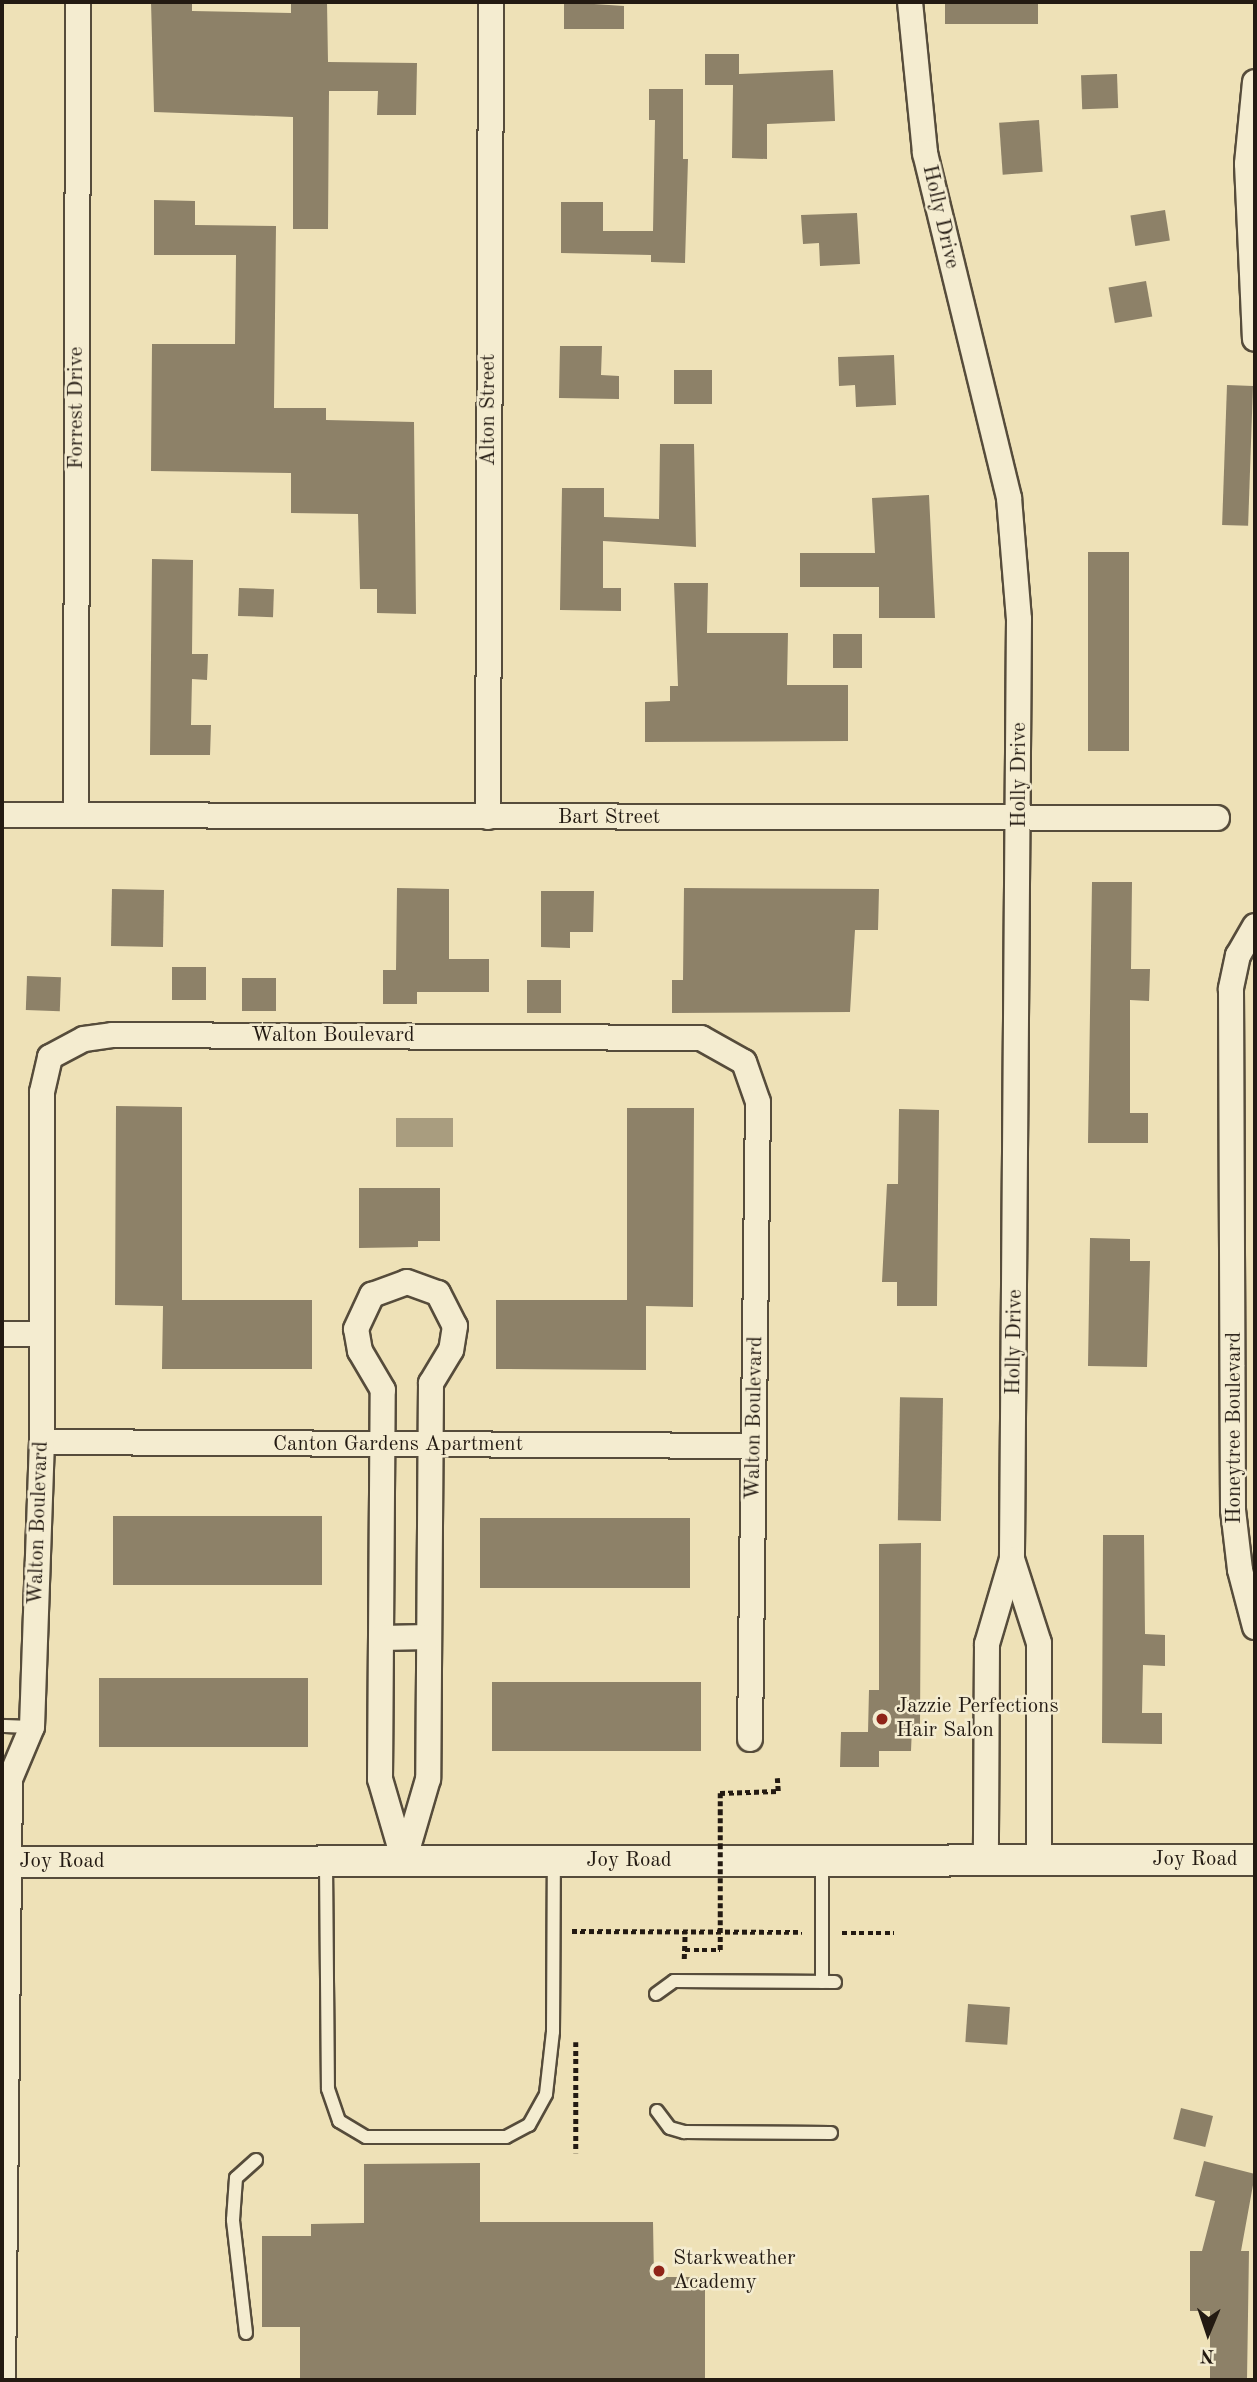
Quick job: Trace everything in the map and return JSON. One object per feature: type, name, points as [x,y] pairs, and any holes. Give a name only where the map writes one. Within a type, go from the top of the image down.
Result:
[{"type":"street","name":"Forrest Drive","points":[[76,815],[78,2]]},
{"type":"street","name":"Alton Street","points":[[488,817],[491,2]]},
{"type":"street","name":"Holly Drive","points":[[910,2],[925,153],[1009,498],[1019,619],[1020,818],[1012,1559],[987,1644],[986,1860]]},
{"type":"street","points":[[1255,82],[1247,164],[1255,339]]},
{"type":"street","name":"Bart Street","points":[[2,815],[1217,818]]},
{"type":"street","name":"Honeytree Boulevard","points":[[1255,926],[1247,959],[1231,989],[1245,1227],[1244,1511],[1240,1570],[1255,1627]]},
{"type":"street","name":"Walton Boulevard","points":[[3,2380],[6,1862],[10,1779],[32,1727],[42,1442],[42,1092],[50,1057],[68,1045],[113,1035],[701,1038],[744,1062],[758,1102],[750,1739]]},
{"type":"street","points":[[407,1282],[438,1293],[455,1326],[451,1350],[431,1383],[428,1779],[404,1861],[380,1779],[383,1390],[360,1351],[356,1329],[372,1295],[407,1282]]},
{"type":"street","points":[[2,1334],[41,1334]]},
{"type":"street","name":"Canton Gardens Apartment","points":[[42,1442],[754,1446]]},
{"type":"street","name":"Holly Drive","points":[[1012,1559],[1039,1643],[1039,1860]]},
{"type":"street","points":[[381,1638],[429,1637]]},
{"type":"street","name":"Joy Road","points":[[6,1862],[326,1864],[404,1861],[1255,1860]]},
{"type":"lane","points":[[2,1726],[32,1727]]},
{"type":"lane","points":[[656,1994],[674,1981],[828,1982],[823,1933],[822,1860]]},
{"type":"lane","points":[[326,1864],[328,2089],[340,2121],[366,2137],[506,2137],[529,2125],[547,2094],[553,2032],[554,1861]]},
{"type":"lane","points":[[657,2111],[670,2128],[684,2132],[831,2133]]},
{"type":"lane","points":[[246,2333],[233,2220],[236,2178],[256,2161]]},
{"type":"path","points":[[685,1950],[720,1951],[720,1793],[778,1791],[777,1778]]},
{"type":"path","points":[[568,1931],[894,1934]]},
{"type":"path","points":[[684,1959],[685,1931]]},
{"type":"shaded area","points":[[396,1118],[453,1118],[453,1147],[396,1147]]},
{"type":"building","points":[[151,2],[192,2],[192,11],[291,13],[291,2],[327,2],[328,62],[417,63],[416,115],[377,115],[378,91],[329,91],[328,229],[293,229],[293,117],[154,112]]},
{"type":"building","points":[[564,2],[624,6],[624,29],[564,29]]},
{"type":"building","points":[[945,2],[1038,2],[1038,24],[945,24]]},
{"type":"building","points":[[705,54],[739,54],[739,74],[833,70],[835,121],[767,124],[767,159],[732,158],[733,85],[705,85]]},
{"type":"building","points":[[1117,74],[1118,108],[1082,109],[1081,75]]},
{"type":"building","points":[[649,89],[683,89],[683,159],[688,159],[685,263],[651,262],[651,255],[561,253],[561,202],[603,202],[603,231],[653,231],[655,120],[649,120]]},
{"type":"building","points":[[1039,120],[1043,172],[1003,175],[999,123]]},
{"type":"building","points":[[154,200],[195,201],[195,225],[276,226],[274,408],[326,408],[326,420],[414,422],[416,614],[377,613],[377,589],[360,589],[358,514],[291,513],[291,473],[151,471],[152,344],[235,344],[236,255],[154,255]]},
{"type":"building","points":[[1165,210],[1170,241],[1135,246],[1130,215]]},
{"type":"building","points":[[857,213],[860,264],[820,266],[819,243],[803,244],[801,215]]},
{"type":"building","points":[[1146,281],[1152,316],[1115,323],[1109,288]]},
{"type":"building","points":[[560,346],[602,346],[601,375],[619,376],[619,399],[559,398]]},
{"type":"building","points":[[894,355],[896,405],[856,407],[855,385],[839,386],[838,357]]},
{"type":"building","points":[[674,370],[712,370],[712,404],[674,404]]},
{"type":"building","points":[[1227,385],[1253,386],[1248,526],[1222,525]]},
{"type":"building","points":[[660,444],[694,444],[696,547],[603,541],[603,588],[621,588],[621,611],[560,610],[562,488],[604,488],[604,517],[659,519]]},
{"type":"building","points":[[929,495],[935,618],[879,618],[879,587],[800,587],[800,553],[875,553],[872,498]]},
{"type":"building","points":[[1088,552],[1129,552],[1129,751],[1088,751]]},
{"type":"building","points":[[152,559],[193,560],[192,654],[208,654],[207,680],[192,679],[191,725],[211,725],[210,755],[150,755]]},
{"type":"building","points":[[674,583],[708,583],[707,633],[788,633],[787,685],[848,685],[848,741],[645,742],[645,702],[670,701],[670,686],[678,686]]},
{"type":"building","points":[[239,588],[274,589],[273,617],[238,616]]},
{"type":"building","points":[[833,634],[862,634],[862,668],[833,668]]},
{"type":"building","points":[[1092,882],[1132,882],[1131,969],[1150,969],[1149,1001],[1130,1000],[1130,1113],[1148,1113],[1148,1143],[1088,1143]]},
{"type":"building","points":[[397,888],[449,889],[449,959],[489,959],[489,992],[417,992],[417,1004],[383,1004],[383,970],[396,970]]},
{"type":"building","points":[[684,888],[879,889],[878,930],[855,930],[850,1012],[672,1013],[672,980],[683,980]]},
{"type":"building","points":[[112,889],[164,890],[163,947],[111,946]]},
{"type":"building","points":[[541,891],[594,891],[593,932],[570,932],[570,948],[541,947]]},
{"type":"building","points":[[172,967],[206,967],[206,1000],[172,1000]]},
{"type":"building","points":[[27,976],[61,977],[60,1011],[26,1010]]},
{"type":"building","points":[[242,978],[276,978],[276,1011],[242,1011]]},
{"type":"building","points":[[527,980],[561,980],[561,1013],[527,1013]]},
{"type":"building","points":[[116,1106],[182,1107],[182,1300],[312,1300],[312,1369],[162,1369],[163,1306],[115,1305]]},
{"type":"building","points":[[627,1108],[694,1108],[693,1307],[646,1306],[646,1370],[496,1369],[496,1300],[627,1300]]},
{"type":"building","points":[[899,1109],[939,1110],[937,1306],[897,1306],[897,1282],[882,1282],[887,1184],[898,1184]]},
{"type":"building","points":[[359,1188],[440,1188],[440,1241],[418,1241],[418,1247],[359,1248]]},
{"type":"building","points":[[1090,1238],[1130,1239],[1130,1261],[1150,1261],[1147,1367],[1088,1366]]},
{"type":"building","points":[[900,1397],[943,1398],[941,1521],[898,1520]]},
{"type":"building","points":[[113,1516],[322,1516],[322,1585],[113,1585]]},
{"type":"building","points":[[480,1518],[690,1518],[690,1588],[480,1588]]},
{"type":"building","points":[[1103,1535],[1144,1535],[1145,1634],[1165,1635],[1165,1666],[1143,1665],[1142,1713],[1162,1713],[1162,1744],[1102,1743]]},
{"type":"building","points":[[921,1543],[920,1728],[912,1727],[911,1751],[879,1751],[879,1767],[840,1767],[841,1732],[868,1732],[869,1690],[879,1690],[879,1544]]},
{"type":"building","points":[[99,1678],[308,1678],[308,1747],[99,1747]]},
{"type":"building","points":[[492,1682],[701,1682],[701,1751],[492,1751]]},
{"type":"building","points":[[968,2004],[1010,2007],[1007,2045],[965,2042]]},
{"type":"building","points":[[1181,2108],[1213,2116],[1205,2147],[1173,2139]]},
{"type":"building","points":[[1204,2161],[1255,2174],[1241,2251],[1249,2251],[1247,2380],[1210,2380],[1210,2311],[1190,2311],[1190,2251],[1202,2251],[1215,2201],[1195,2196]]},
{"type":"building","points":[[480,2163],[480,2222],[653,2222],[654,2277],[705,2277],[705,2380],[300,2380],[300,2327],[262,2327],[262,2236],[311,2236],[311,2224],[364,2223],[364,2164]]},
{"type":"place","name":"Jazzie Perfections Hair Salon","points":[[882,1719]]},
{"type":"place","name":"Starkweather Academy","points":[[659,2271]]}]
